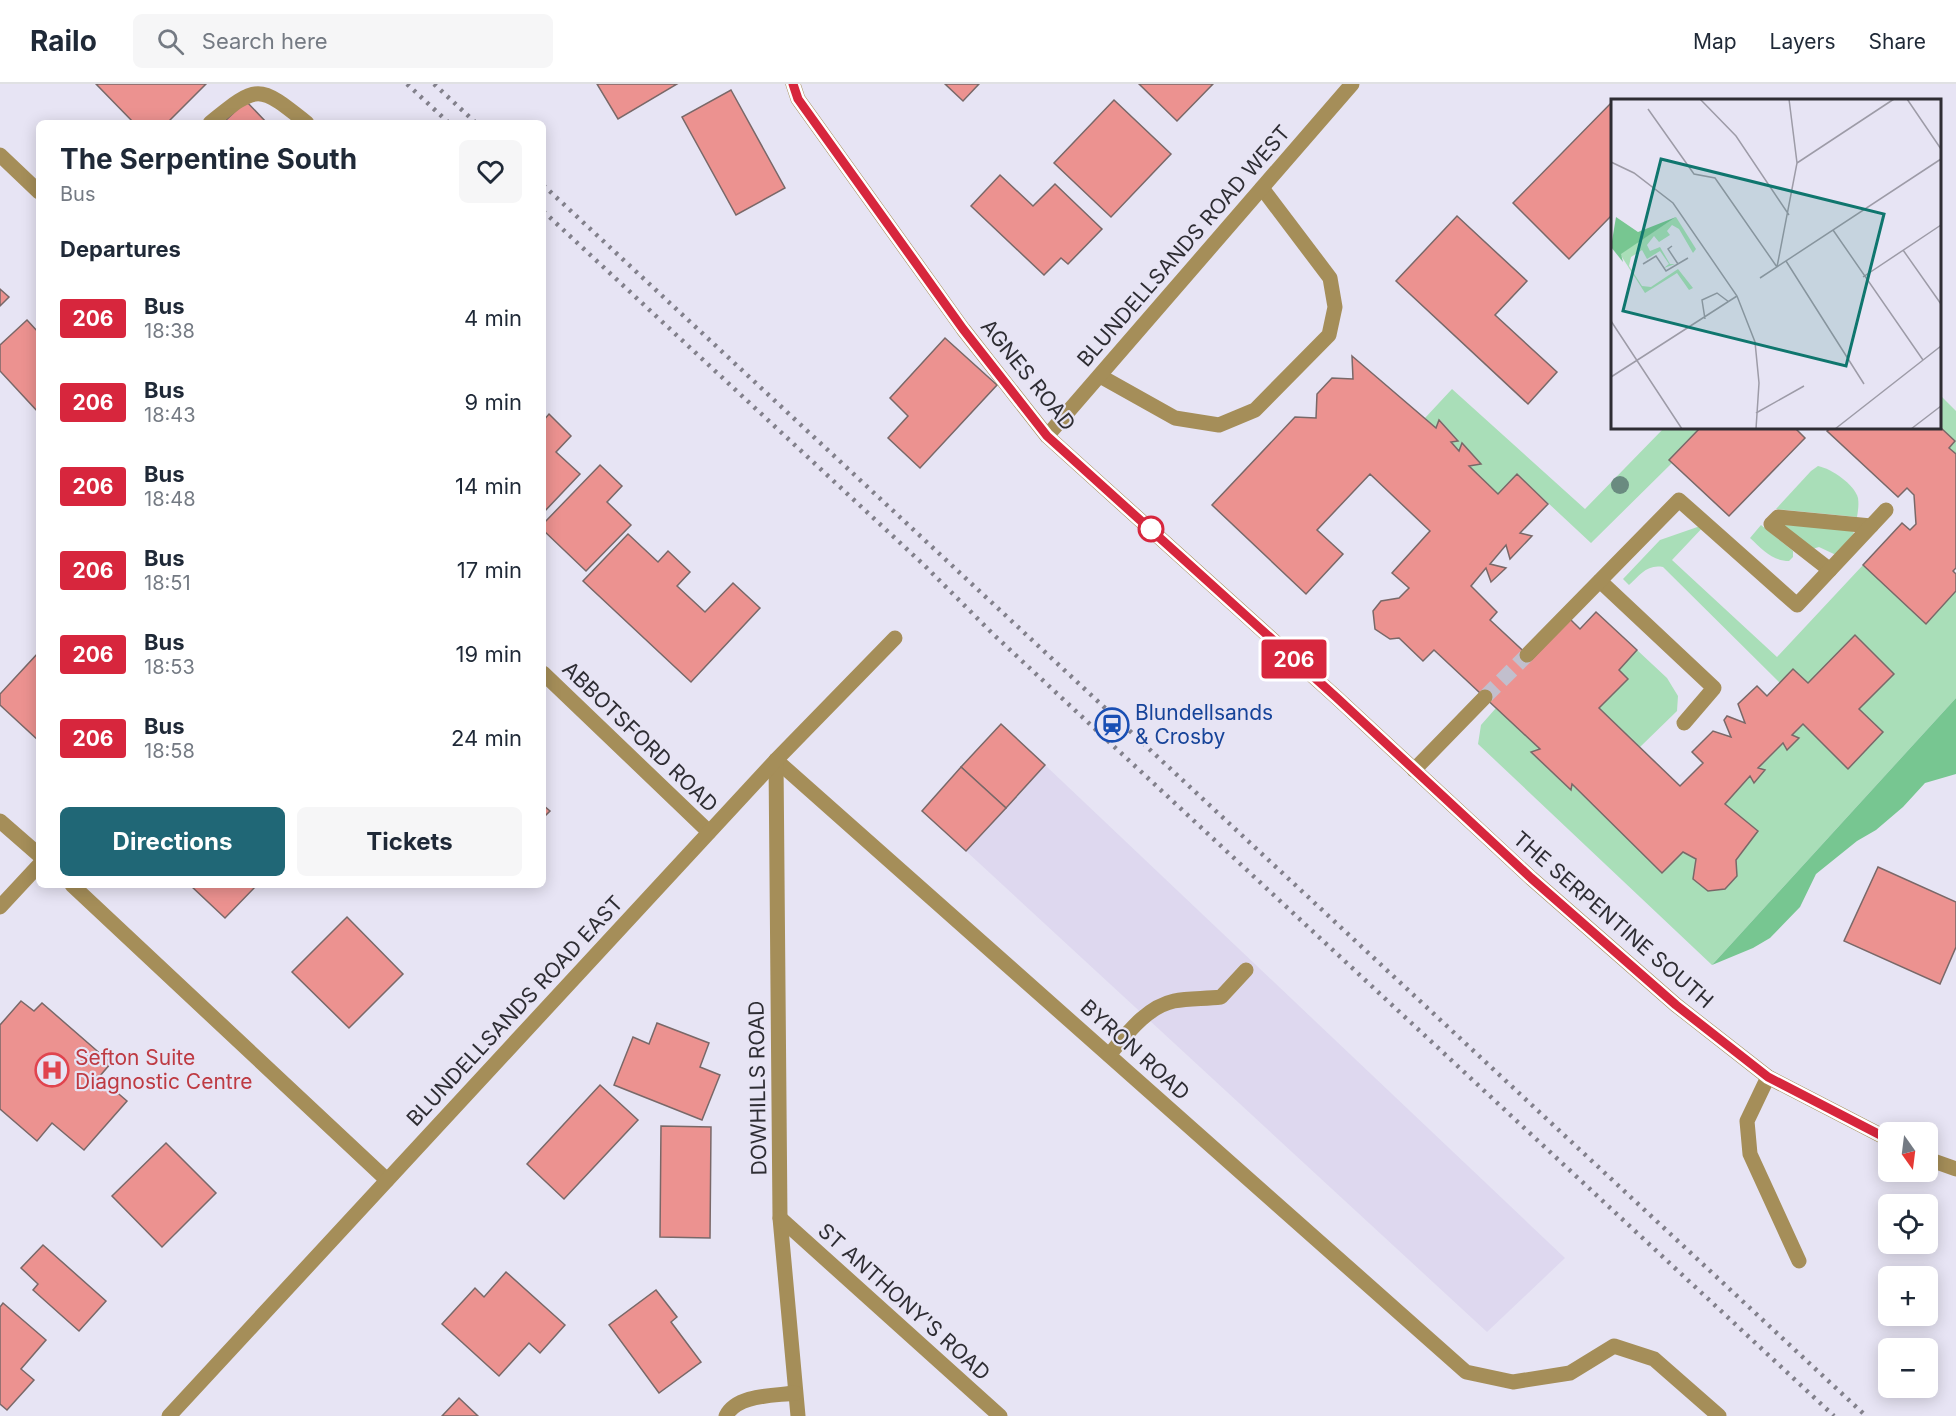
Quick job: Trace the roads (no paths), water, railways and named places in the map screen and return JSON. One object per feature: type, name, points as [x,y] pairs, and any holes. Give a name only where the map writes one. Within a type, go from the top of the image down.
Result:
[{"type":"street","name":"AGNES ROAD","points":[[793,84],[798,99],[963,329],[1047,436],[1336,697]]},
{"type":"street","name":"BLUNDELLSANDS ROAD WEST","points":[[1047,436],[1352,84]]},
{"type":"street","points":[[213,120],[237,94],[254,85],[271,90],[304,120]]},
{"type":"street","points":[[0,154],[36,189]]},
{"type":"street","points":[[1100,376],[1175,418],[1219,425],[1256,410],[1329,335],[1335,307],[1330,278],[1262,189]]},
{"type":"street","points":[[1527,655],[1679,500],[1797,605],[1886,510]]},
{"type":"street","points":[[1830,570],[1771,524],[1778,517],[1871,526]]},
{"type":"street","points":[[1600,581],[1714,688],[1684,723]]},
{"type":"street","name":"BLUNDELLSANDS ROAD EAST","points":[[169,1416],[776,760],[895,638]]},
{"type":"street","name":"ABBOTSFORD ROAD","points":[[546,676],[709,832]]},
{"type":"street","name":"THE SERPENTINE SOUTH","points":[[1336,697],[1531,878],[1659,990],[1768,1077],[1878,1134]]},
{"type":"street","points":[[1414,770],[1485,698]]},
{"type":"street","name":"BYRON ROAD","points":[[776,760],[1466,1372],[1513,1382],[1570,1373],[1614,1346],[1654,1359],[1719,1416]]},
{"type":"street","name":"DOWHILLS ROAD","points":[[776,760],[780,1218],[798,1416]]},
{"type":"street","points":[[0,822],[36,852]]},
{"type":"street","points":[[0,907],[36,868]]},
{"type":"street","points":[[75,888],[387,1180]]},
{"type":"street","points":[[1109,1055],[1132,1027],[1153,1011],[1172,1001],[1221,997],[1246,970]]},
{"type":"street","points":[[1768,1077],[1746,1122],[1749,1154],[1799,1261]]},
{"type":"street","points":[[1938,1163],[1956,1170]]},
{"type":"street","name":"ST ANTHONY'S ROAD","points":[[780,1218],[1000,1416]]},
{"type":"street","points":[[726,1416],[727,1412],[744,1400],[795,1393]]},
{"type":"tunnel","points":[[1485,697],[1527,655]]},
{"type":"railway","points":[[407,84],[446,120]]},
{"type":"railway","points":[[434,84],[473,120]]},
{"type":"railway","points":[[546,188],[1866,1416]]},
{"type":"railway","points":[[546,214],[925,566],[993,634],[1834,1416]]},
{"type":"place","name":"Blundellsands & Crosby","points":[[1112,725]]},
{"type":"place","name":"Sefton Suite Diagnostic Centre","points":[[52,1070]]}]
